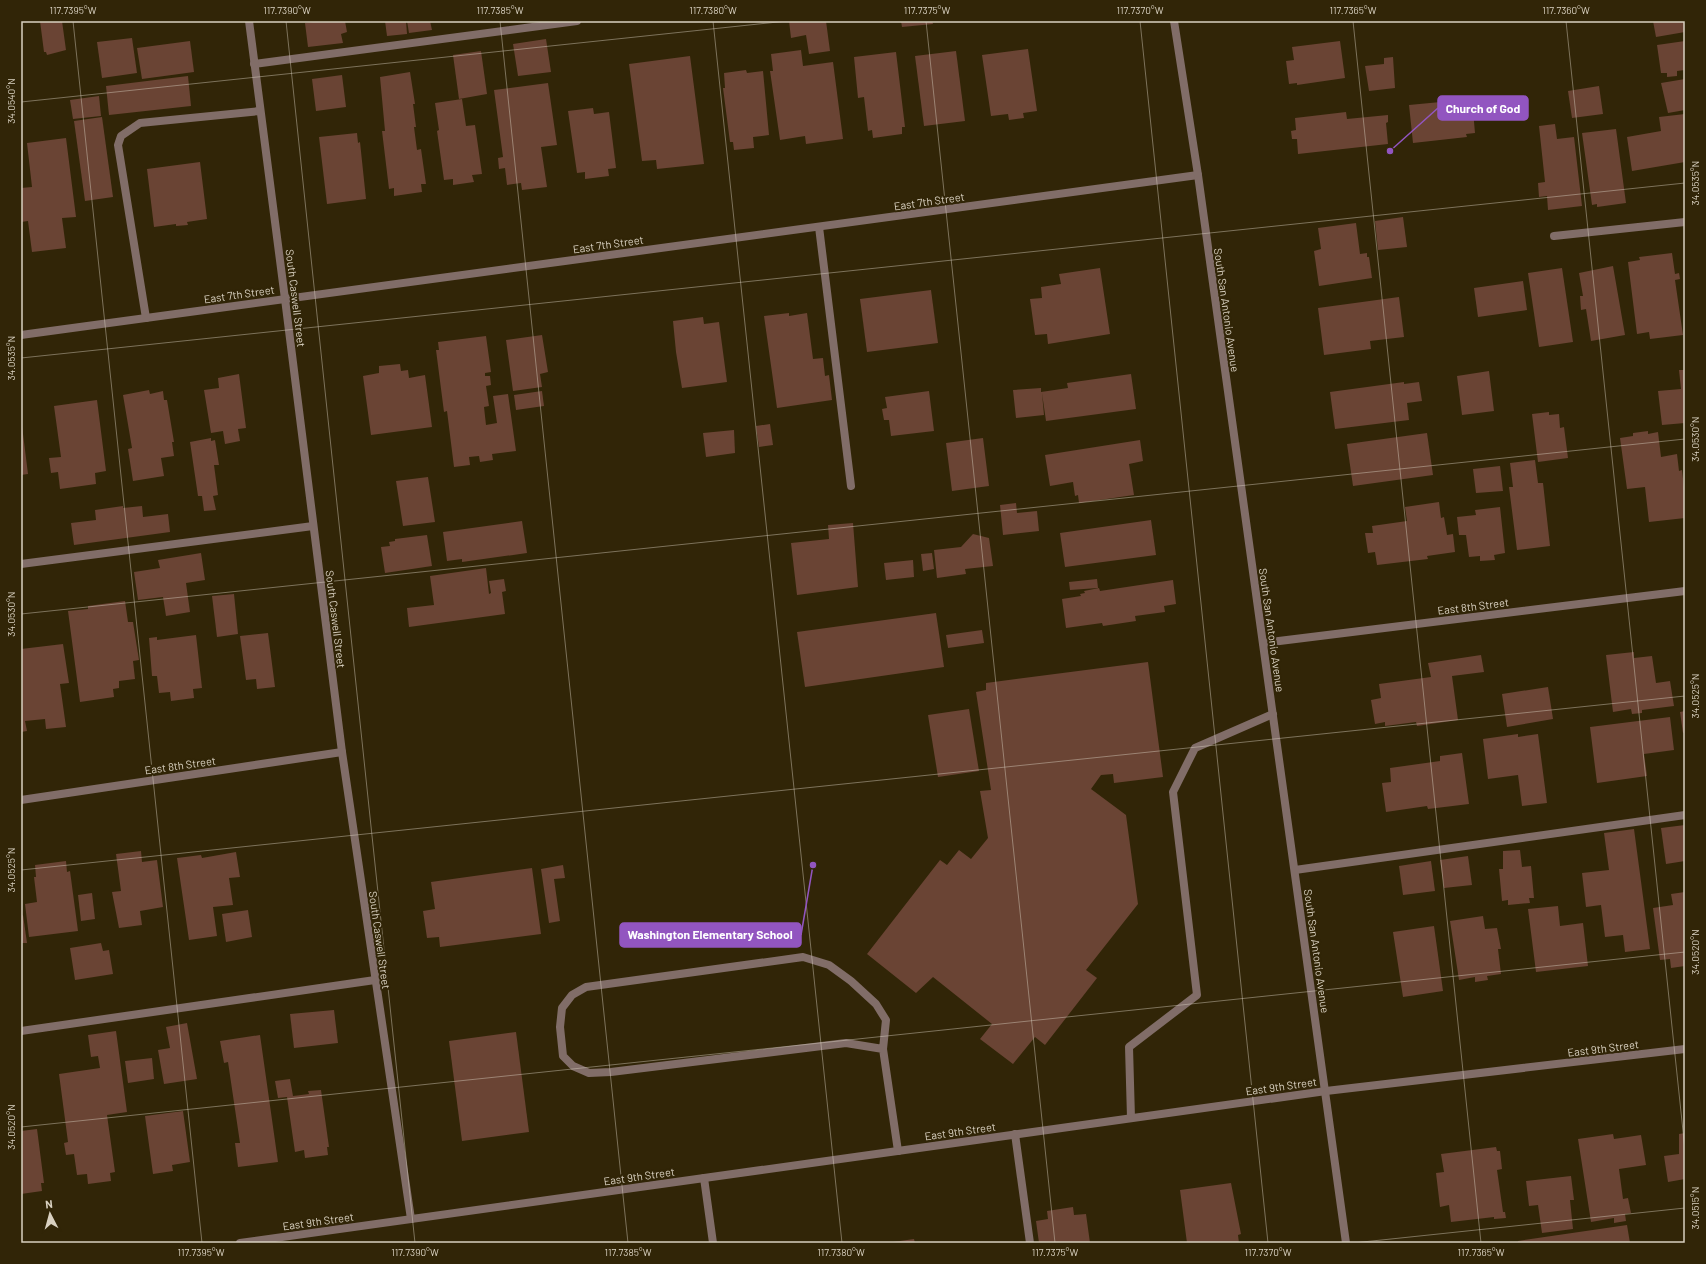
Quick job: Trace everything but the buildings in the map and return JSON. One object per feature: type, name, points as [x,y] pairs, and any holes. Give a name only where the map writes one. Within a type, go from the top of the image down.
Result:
[{"type":"street","name":"South Caswell Street","points":[[248,21],[285,299],[342,752],[411,1219]]},
{"type":"street","points":[[254,64],[577,21]]},
{"type":"street","name":"South San Antonio Avenue","points":[[1174,21],[1198,175],[1346,1243]]},
{"type":"street","points":[[146,318],[118,145],[121,136],[140,123],[260,111]]},
{"type":"street","name":"East 7th Street","points":[[21,335],[1198,175]]},
{"type":"street","points":[[1554,236],[1685,222]]},
{"type":"street","points":[[819,227],[851,486]]},
{"type":"street","points":[[21,564],[314,526]]},
{"type":"street","name":"East 8th Street","points":[[1263,643],[1685,591]]},
{"type":"street","points":[[1131,1118],[1129,1047],[1196,996],[1173,792],[1195,748],[1273,714]]},
{"type":"street","name":"East 8th Street","points":[[21,800],[342,752]]},
{"type":"street","points":[[1295,870],[1685,815]]},
{"type":"street","points":[[883,1049],[846,1043],[611,1072],[588,1073],[573,1066],[563,1056],[560,1027],[562,1008],[572,996],[586,987],[803,957],[829,965],[851,980],[876,1004],[886,1020],[883,1049],[898,1151]]},
{"type":"street","points":[[21,1031],[375,980]]},
{"type":"street","name":"East 9th Street","points":[[240,1243],[1326,1091],[1685,1049]]},
{"type":"street","points":[[1015,1134],[1030,1243]]},
{"type":"street","points":[[704,1178],[713,1243]]},
{"type":"place","name":"Church of God","points":[[1390,151]]},
{"type":"place","name":"Washington Elementary School","points":[[813,865]]}]
